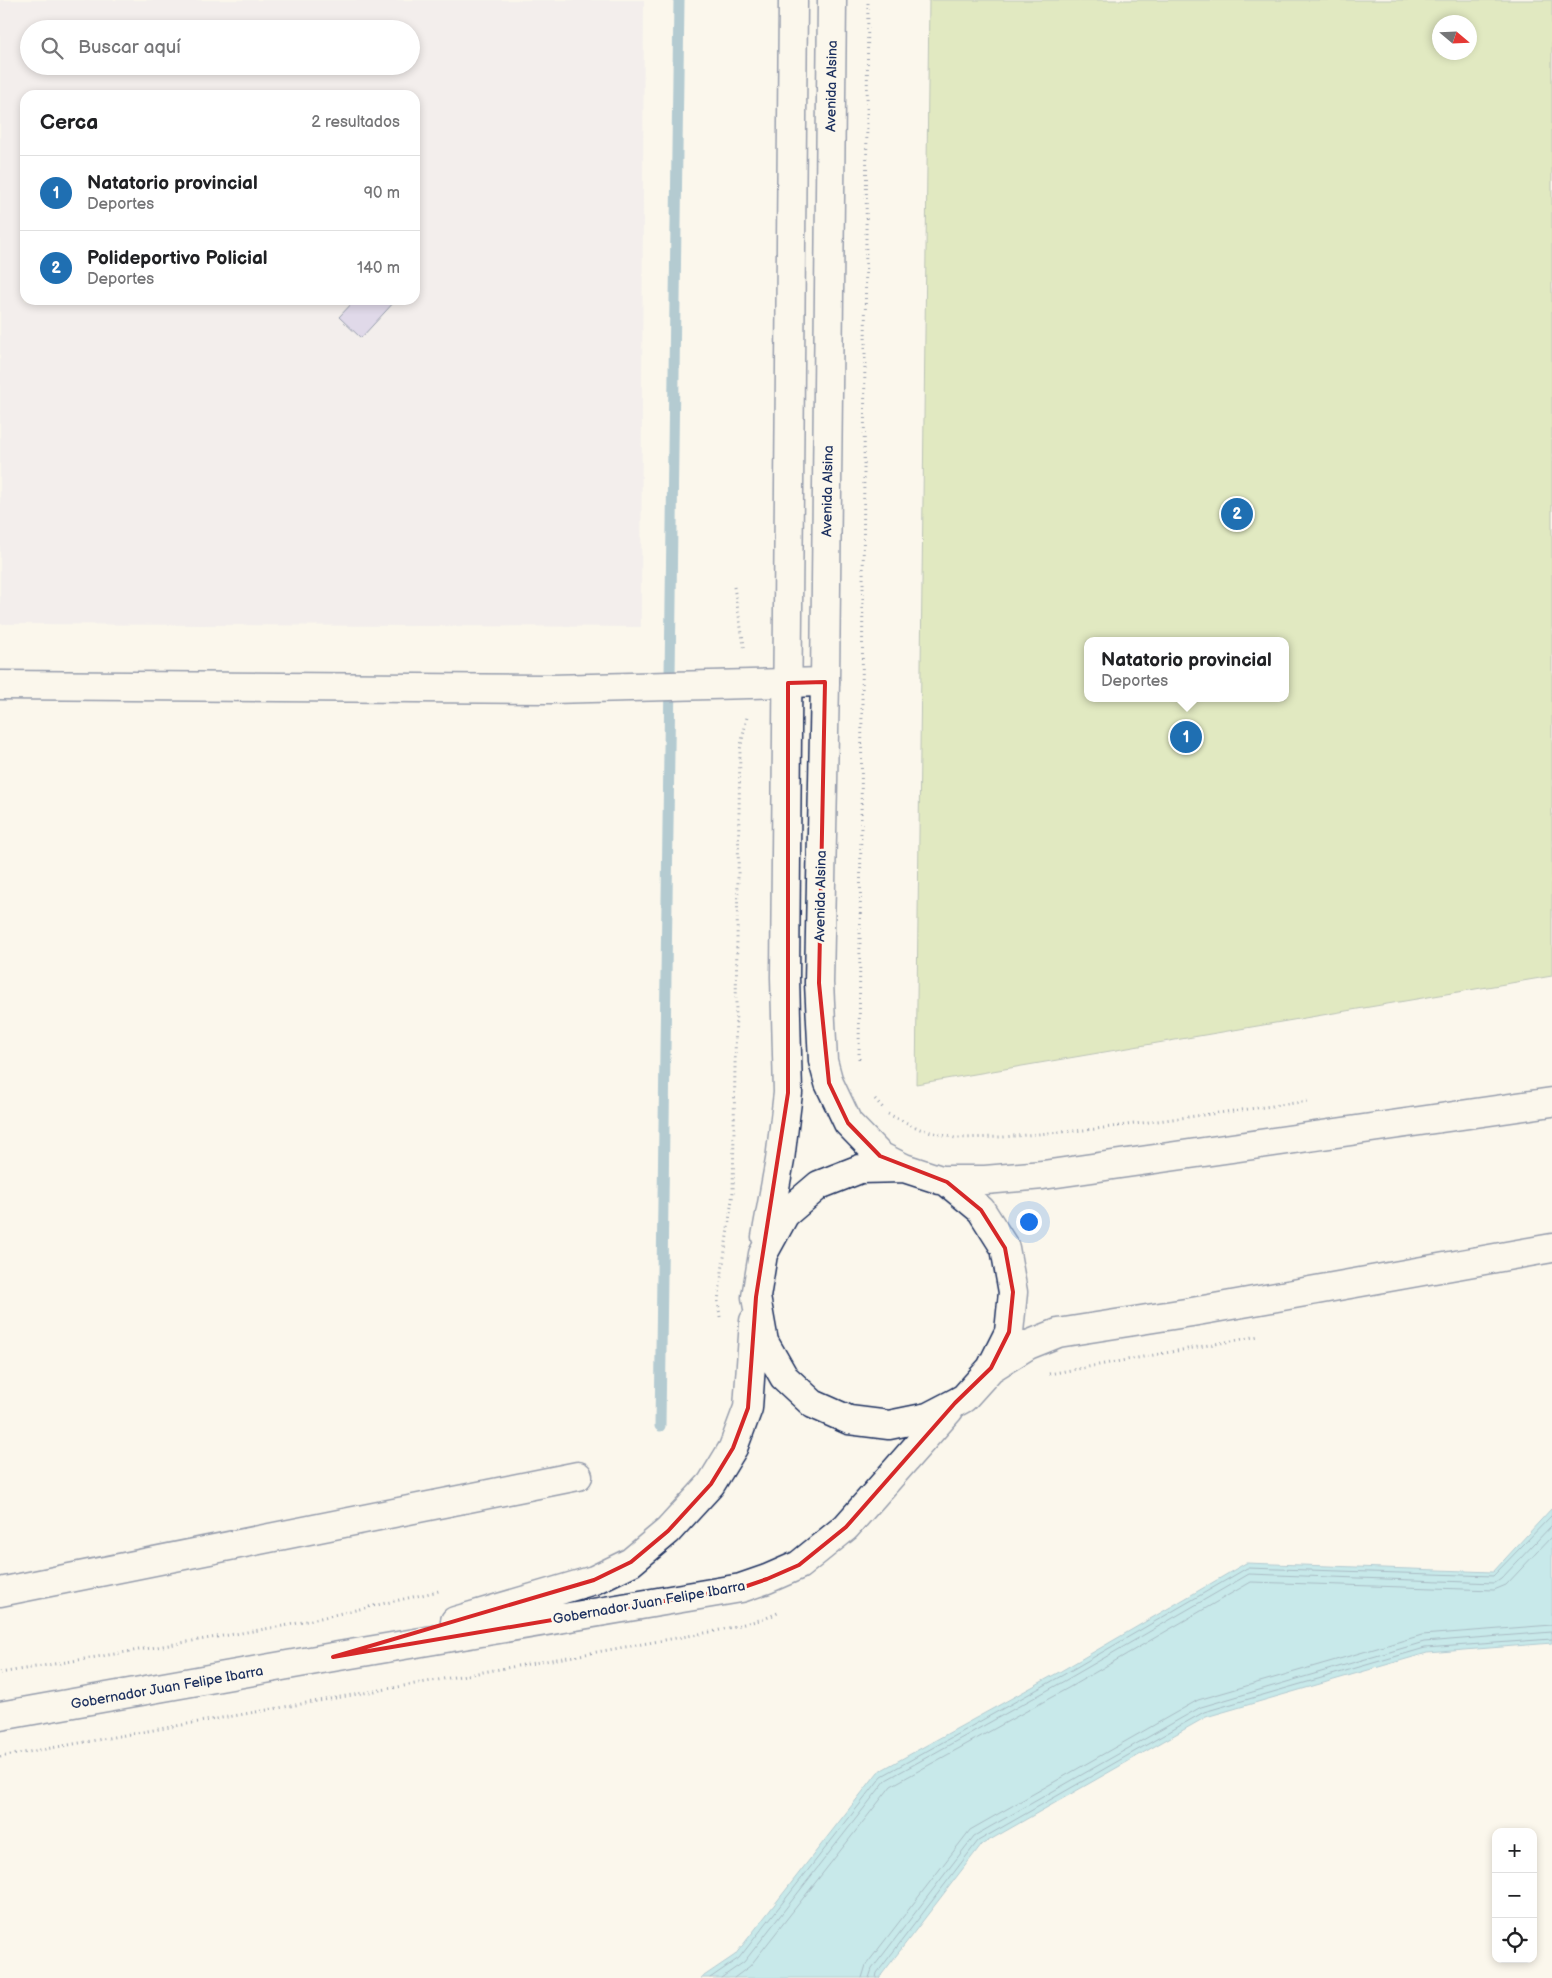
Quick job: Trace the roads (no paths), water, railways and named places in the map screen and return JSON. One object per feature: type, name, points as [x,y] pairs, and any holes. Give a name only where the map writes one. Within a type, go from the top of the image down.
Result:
[{"type":"main road","points":[[763,1254],[785,1214],[819,1185],[860,1169],[904,1168],[947,1182],[981,1210],[1005,1248],[1014,1292],[1008,1332],[991,1368],[964,1398],[955,1403],[928,1417],[890,1425],[849,1420],[813,1404],[784,1376],[764,1342],[756,1298],[763,1254],[780,1160],[788,1093],[785,978],[793,0]]},
{"type":"main road","name":"Avenida Alsina","points":[[832,0],[825,682],[818,983],[823,1061],[829,1083],[848,1123],[880,1156],[904,1168]]},
{"type":"main road","points":[[0,685],[541,689],[825,682]]},
{"type":"main road","points":[[940,1180],[985,1180],[1043,1175],[1552,1102]]},
{"type":"main road","points":[[991,1368],[1028,1346],[1058,1333],[1192,1312],[1552,1248]]},
{"type":"main road","name":"Gobernador Juan Felipe Ibarra","points":[[333,1657],[594,1580],[631,1562],[668,1532],[711,1484],[733,1448],[748,1408],[756,1298]]},
{"type":"main road","name":"Gobernador Juan Felipe Ibarra","points":[[0,1716],[741,1588],[799,1565],[846,1527],[955,1403]]},
{"type":"main road","points":[[0,1592],[578,1476]]},
{"type":"water","points":[[1552,1508],[1552,1643],[1427,1653],[1206,1717],[981,1845],[879,1978],[701,1978],[735,1955],[878,1772],[1061,1671],[1246,1563],[1493,1572]]},
{"type":"waterway","points":[[660,1426],[679,0]]},
{"type":"place","name":"Polideportivo Policial","points":[[1237,514]]},
{"type":"place","name":"Natatorio provincial","points":[[1186,737]]}]
